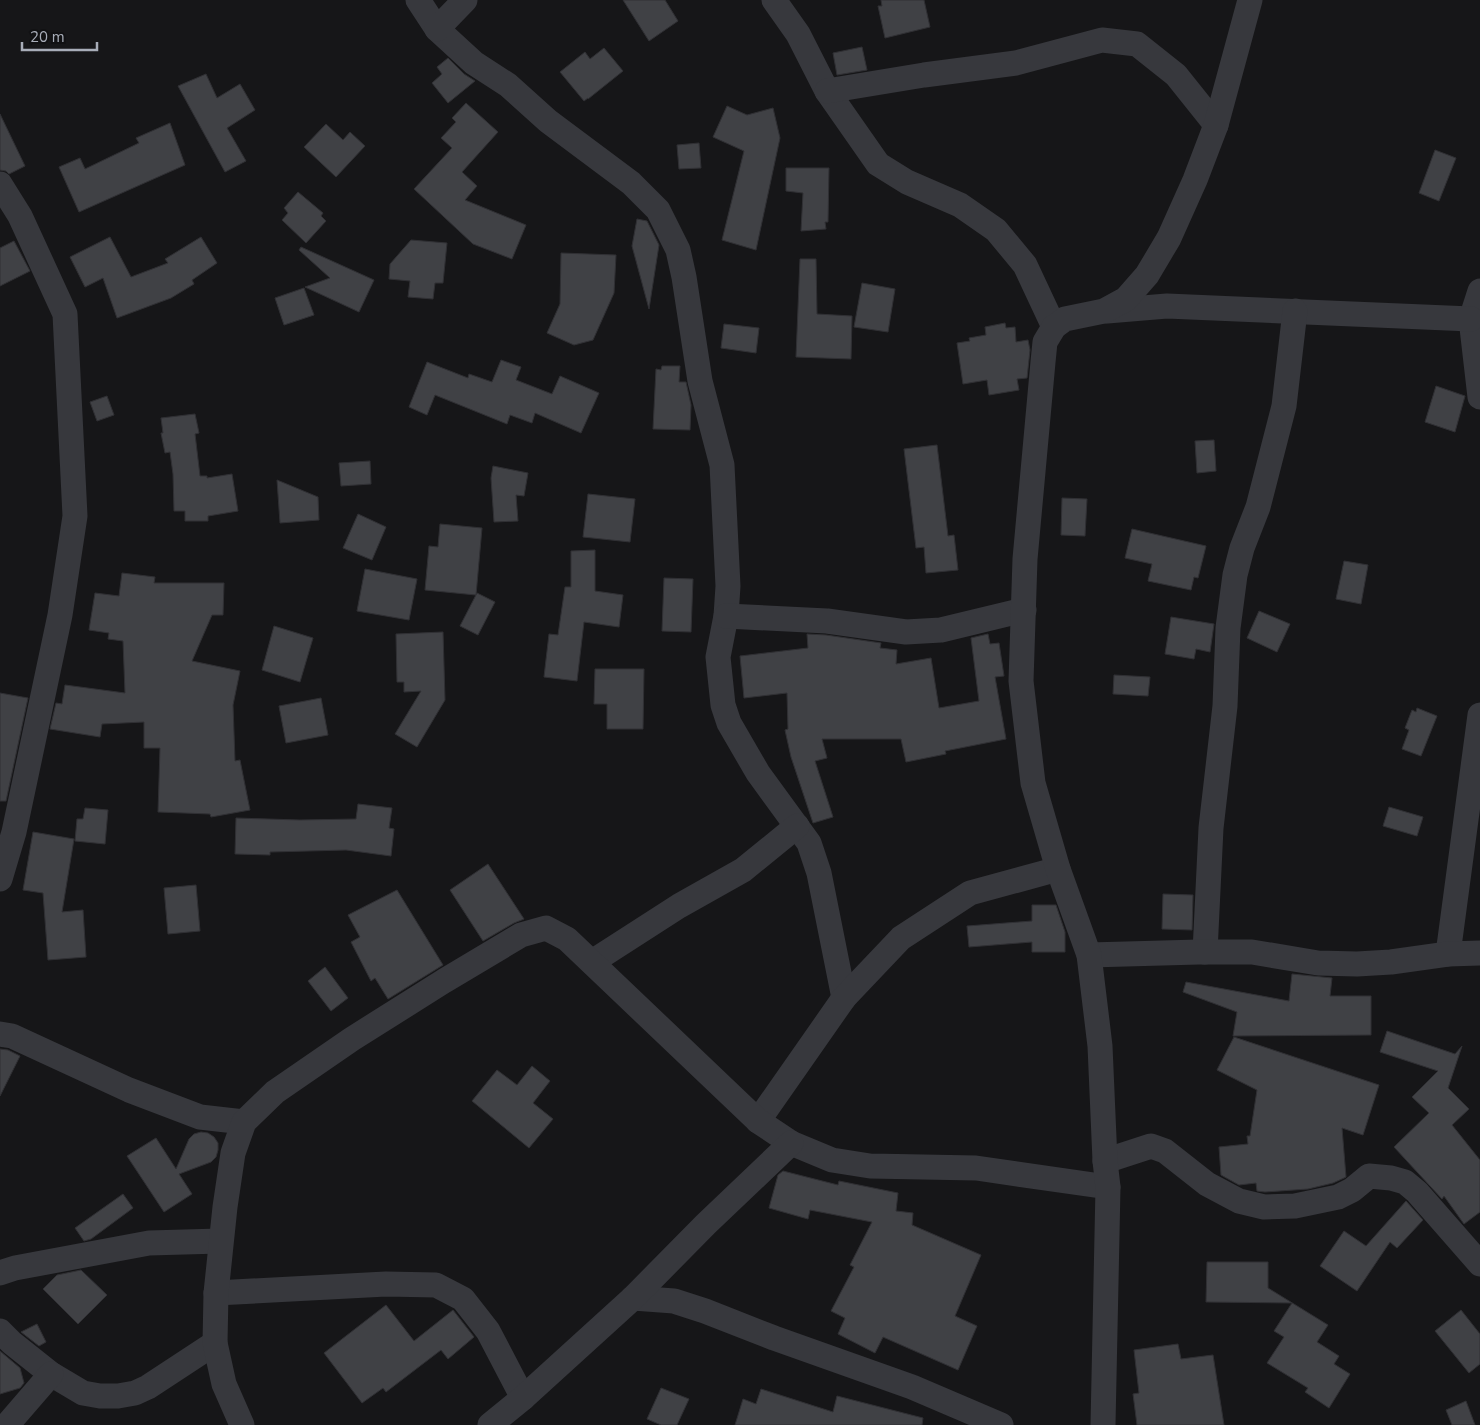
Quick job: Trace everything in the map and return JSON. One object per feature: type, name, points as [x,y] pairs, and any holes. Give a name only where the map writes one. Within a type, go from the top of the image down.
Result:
[{"type":"street","points":[[418,0],[437,29],[474,63],[508,85],[548,121],[631,183],[658,210],[678,250],[700,381],[722,465],[728,586],[726,616],[718,657],[723,705],[730,723],[758,773],[809,843],[819,873],[844,998]]},
{"type":"street","points":[[437,29],[465,0]]},
{"type":"street","points":[[774,0],[798,34],[827,91],[878,164],[907,182],[960,204],[996,230],[1025,265],[1054,327]]},
{"type":"street","points":[[1104,311],[1126,299],[1146,275],[1169,238],[1195,180],[1216,125],[1250,0]]},
{"type":"street","points":[[827,91],[924,75],[1016,63],[1102,40],[1137,44],[1176,74],[1216,125]]},
{"type":"street","points":[[0,184],[20,216],[65,314],[75,516],[60,615],[7,830],[0,879]]},
{"type":"street","points":[[1480,291],[1471,319],[1480,397]]},
{"type":"street","points":[[1103,1425],[1108,1187],[1105,1161],[1100,1046],[1089,955],[1058,869],[1032,783],[1021,681],[1025,559],[1045,342],[1054,327],[1064,319],[1104,311],[1167,306],[1471,319]]},
{"type":"street","points":[[1205,952],[1211,828],[1225,706],[1229,619],[1235,575],[1242,548],[1258,507],[1284,406],[1295,311]]},
{"type":"street","points":[[726,616],[827,621],[906,632],[941,630],[1024,610]]},
{"type":"street","points":[[1448,954],[1480,715]]},
{"type":"street","points":[[592,962],[679,906],[743,870],[797,826]]},
{"type":"street","points":[[758,1121],[844,998],[900,938],[970,893],[1058,869]]},
{"type":"street","points":[[242,1425],[224,1384],[215,1343],[220,1241],[233,1153],[244,1122],[274,1092],[352,1039],[521,935],[546,928],[566,939],[592,962],[758,1121],[791,1142],[832,1160],[861,1164],[976,1168],[1108,1187]]},
{"type":"street","points":[[1089,955],[1252,952],[1318,963],[1357,964],[1391,962],[1448,954],[1480,953]]},
{"type":"street","points":[[0,1034],[12,1036],[129,1090],[200,1117],[244,1122]]},
{"type":"street","points":[[490,1425],[523,1398],[633,1298],[791,1142]]},
{"type":"street","points":[[1105,1161],[1151,1146],[1165,1151],[1206,1184],[1239,1201],[1264,1207],[1295,1206],[1338,1197],[1352,1190],[1369,1176],[1391,1178],[1405,1182],[1417,1192],[1480,1264]]},
{"type":"street","points":[[0,1273],[15,1268],[149,1243],[220,1241]]},
{"type":"street","points":[[216,1293],[386,1284],[436,1285],[463,1299],[468,1305],[488,1331],[523,1398]]},
{"type":"street","points":[[633,1298],[674,1301],[705,1311],[774,1338],[912,1387],[1001,1425]]},
{"type":"street","points":[[0,1332],[52,1374],[82,1393],[100,1396],[118,1396],[135,1393],[148,1387],[215,1343]]},
{"type":"street","points":[[7,1425],[52,1374]]},
{"type":"building","points":[[623,0],[665,0],[678,21],[649,41]]},
{"type":"building","points":[[881,0],[924,0],[930,27],[885,38],[878,6],[882,6]]},
{"type":"building","points":[[862,47],[867,70],[837,75],[833,53]]},
{"type":"building","points":[[604,48],[623,71],[584,101],[560,72],[585,52],[590,59]]},
{"type":"building","points":[[448,58],[464,74],[475,81],[448,103],[432,83],[442,74],[437,67]]},
{"type":"building","points":[[206,74],[217,98],[240,84],[255,110],[227,128],[246,161],[225,172],[178,86]]},
{"type":"building","points":[[466,103],[498,132],[462,172],[477,186],[465,200],[526,225],[512,259],[473,244],[414,189],[452,148],[441,138],[456,122],[452,118]]},
{"type":"building","points":[[727,106],[747,115],[773,108],[780,138],[756,250],[722,240],[744,151],[713,137]]},
{"type":"building","points":[[0,114],[25,166],[9,174],[6,171],[0,170]]},
{"type":"building","points":[[170,123],[185,165],[79,212],[59,167],[80,158],[85,169],[139,143],[136,138]]},
{"type":"building","points":[[326,124],[343,140],[350,132],[365,146],[336,177],[304,147]]},
{"type":"building","points":[[699,143],[701,168],[679,169],[677,145]]},
{"type":"building","points":[[1435,150],[1456,158],[1439,201],[1419,193]]},
{"type":"building","points":[[786,168],[829,168],[828,222],[825,222],[826,229],[801,231],[803,193],[786,191]]},
{"type":"building","points":[[298,192],[323,213],[321,216],[326,221],[306,243],[282,220],[288,213],[284,208]]},
{"type":"building","points":[[637,219],[647,221],[659,245],[649,309],[632,246]]},
{"type":"building","points":[[110,237],[131,277],[168,263],[165,259],[201,237],[217,263],[192,280],[194,284],[171,298],[117,318],[103,278],[85,287],[70,257]]},
{"type":"building","points":[[411,240],[447,243],[443,283],[435,283],[433,299],[408,297],[410,281],[389,279],[390,264]]},
{"type":"building","points":[[14,241],[30,271],[0,286],[0,248]]},
{"type":"building","points":[[301,247],[374,280],[359,312],[305,287],[330,278],[299,250]]},
{"type":"building","points":[[561,253],[616,255],[614,293],[593,340],[574,345],[547,333],[560,304]]},
{"type":"building","points":[[800,259],[816,259],[817,314],[852,316],[851,359],[796,357]]},
{"type":"building","points":[[862,283],[895,289],[888,332],[854,327]]},
{"type":"building","points":[[304,288],[314,315],[284,325],[275,298]]},
{"type":"building","points":[[1005,323],[1006,328],[1015,327],[1016,342],[1028,340],[1030,350],[1027,378],[1017,379],[1019,390],[989,395],[987,380],[963,384],[957,343],[970,341],[969,338],[986,335],[985,327]]},
{"type":"building","points":[[724,324],[759,328],[756,353],[721,348]]},
{"type":"building","points":[[501,360],[521,367],[516,380],[552,394],[560,376],[599,393],[581,433],[535,413],[532,423],[510,415],[507,424],[435,395],[427,415],[409,407],[427,362],[468,378],[469,374],[492,382]]},
{"type":"building","points":[[662,366],[680,366],[679,382],[686,382],[691,405],[690,430],[653,429],[656,369],[661,370]]},
{"type":"building","points":[[1436,386],[1465,396],[1455,432],[1425,422]]},
{"type":"building","points":[[107,396],[114,415],[97,421],[90,402]]},
{"type":"building","points":[[195,414],[199,433],[195,434],[200,476],[207,476],[207,478],[232,474],[238,511],[208,516],[208,521],[185,521],[185,511],[174,511],[173,474],[170,452],[165,453],[161,433],[163,433],[161,418]]},
{"type":"building","points":[[1214,440],[1216,471],[1197,473],[1195,441]]},
{"type":"building","points":[[937,445],[948,536],[954,535],[958,570],[926,573],[924,547],[916,548],[904,449]]},
{"type":"building","points":[[370,461],[371,484],[341,486],[339,463]]},
{"type":"building","points":[[493,466],[528,473],[524,496],[516,495],[518,521],[494,522],[491,478]]},
{"type":"building","points":[[277,480],[318,497],[319,520],[280,523]]},
{"type":"building","points":[[588,494],[635,499],[630,542],[583,537]]},
{"type":"building","points":[[1062,498],[1087,499],[1085,536],[1061,535]]},
{"type":"building","points":[[358,514],[386,527],[372,560],[343,548]]},
{"type":"building","points":[[440,524],[482,528],[476,595],[425,590],[429,546],[438,547]]},
{"type":"building","points":[[1132,529],[1206,546],[1198,578],[1194,577],[1191,590],[1148,581],[1152,564],[1125,558]]},
{"type":"building","points":[[595,550],[595,591],[623,595],[619,627],[584,622],[577,681],[544,677],[549,634],[558,635],[565,587],[571,587],[571,551]]},
{"type":"building","points":[[1344,561],[1368,565],[1361,604],[1336,599]]},
{"type":"building","points":[[365,569],[417,579],[409,620],[357,611]]},
{"type":"building","points":[[122,573],[155,577],[154,583],[224,583],[223,615],[212,615],[192,661],[240,671],[233,705],[235,761],[240,760],[250,810],[211,817],[210,814],[158,812],[160,748],[144,748],[144,722],[102,724],[100,737],[50,729],[56,703],[62,704],[65,685],[125,693],[123,641],[108,639],[109,633],[89,630],[95,593],[119,596]]},
{"type":"building","points":[[664,578],[693,579],[691,632],[662,631]]},
{"type":"building","points":[[477,593],[495,602],[478,635],[460,626]]},
{"type":"building","points":[[1259,611],[1290,624],[1277,652],[1247,638]]},
{"type":"building","points":[[1171,617],[1214,624],[1210,652],[1196,649],[1194,659],[1165,654]]},
{"type":"building","points":[[274,626],[313,638],[300,682],[262,670]]},
{"type":"building","points":[[443,632],[445,700],[417,747],[395,734],[421,691],[404,692],[404,682],[397,682],[396,634]]},
{"type":"building","points":[[807,634],[881,643],[880,648],[897,650],[896,664],[931,658],[939,708],[979,701],[971,638],[988,634],[990,644],[999,643],[1004,676],[995,677],[1006,739],[945,751],[946,754],[906,762],[901,739],[822,739],[827,758],[815,761],[833,817],[813,823],[791,757],[785,730],[788,729],[787,693],[744,698],[740,656],[808,648]]},
{"type":"building","points":[[595,669],[644,669],[643,729],[607,729],[607,704],[594,704]]},
{"type":"building","points":[[1114,675],[1150,677],[1148,696],[1113,694]]},
{"type":"building","points":[[0,693],[28,698],[6,801],[0,801]]},
{"type":"building","points":[[321,698],[328,735],[286,743],[279,706]]},
{"type":"building","points":[[1417,708],[1437,716],[1421,756],[1402,749],[1409,730],[1405,728],[1412,710],[1416,712]]},
{"type":"building","points":[[358,804],[392,808],[389,828],[394,829],[391,856],[346,850],[270,852],[270,855],[235,854],[236,818],[356,819]]},
{"type":"building","points":[[1389,807],[1423,817],[1417,836],[1383,826]]},
{"type":"building","points":[[85,808],[108,810],[105,844],[75,841],[77,819],[83,819]]},
{"type":"building","points":[[33,832],[74,839],[62,912],[83,910],[86,957],[48,960],[43,893],[23,890]]},
{"type":"building","points":[[488,864],[524,919],[483,941],[450,890]]},
{"type":"building","points":[[196,885],[200,931],[168,934],[164,888]]},
{"type":"building","points":[[397,890],[443,965],[388,999],[375,978],[371,981],[351,942],[360,937],[348,915]]},
{"type":"building","points":[[1163,894],[1193,895],[1192,930],[1162,929]]},
{"type":"building","points":[[1032,905],[1056,905],[1065,932],[1065,952],[1032,952],[1032,942],[969,947],[967,926],[1032,921]]},
{"type":"building","points":[[325,967],[348,998],[331,1011],[308,981]]},
{"type":"building","points":[[1292,974],[1332,978],[1330,996],[1371,996],[1371,1035],[1233,1036],[1237,1012],[1183,992],[1186,982],[1289,1001]]},
{"type":"building","points":[[1387,1031],[1455,1054],[1462,1046],[1448,1088],[1469,1109],[1452,1125],[1480,1160],[1480,1212],[1464,1224],[1444,1196],[1442,1199],[1394,1147],[1429,1113],[1412,1097],[1438,1071],[1380,1052]]},
{"type":"building","points":[[1234,1037],[1379,1085],[1363,1135],[1342,1128],[1346,1177],[1333,1183],[1308,1189],[1265,1192],[1257,1191],[1256,1183],[1239,1185],[1221,1175],[1219,1147],[1248,1144],[1247,1136],[1250,1136],[1257,1090],[1217,1070]]},
{"type":"building","points":[[0,1049],[8,1050],[20,1056],[0,1096]]},
{"type":"building","points":[[532,1066],[550,1081],[533,1103],[553,1119],[529,1148],[472,1101],[497,1070],[517,1085]]},
{"type":"building","points":[[208,1133],[218,1143],[216,1157],[211,1162],[179,1174],[192,1194],[164,1212],[127,1156],[156,1138],[176,1169],[189,1139],[194,1134]]},
{"type":"building","points":[[783,1171],[838,1185],[839,1181],[898,1193],[896,1211],[913,1213],[912,1225],[981,1255],[955,1316],[977,1326],[958,1370],[883,1337],[875,1353],[838,1334],[845,1318],[831,1311],[854,1267],[850,1265],[872,1222],[810,1210],[808,1219],[769,1208],[778,1175]]},
{"type":"building","points":[[123,1194],[133,1208],[91,1239],[84,1241],[75,1228]]},
{"type":"building","points":[[1406,1201],[1423,1220],[1397,1248],[1390,1242],[1357,1291],[1320,1266],[1344,1231],[1366,1246]]},
{"type":"building","points":[[1207,1262],[1268,1262],[1268,1288],[1328,1325],[1317,1342],[1339,1356],[1334,1364],[1350,1374],[1329,1408],[1305,1392],[1308,1388],[1267,1363],[1284,1337],[1274,1331],[1292,1303],[1206,1302]]},
{"type":"building","points":[[81,1270],[107,1295],[78,1324],[43,1289],[57,1275]]},
{"type":"building","points":[[386,1305],[414,1341],[453,1310],[474,1337],[448,1359],[441,1350],[386,1392],[383,1388],[362,1403],[324,1353]]},
{"type":"building","points":[[1461,1310],[1480,1334],[1480,1364],[1469,1373],[1435,1331]]},
{"type":"building","points":[[37,1324],[46,1342],[39,1346],[21,1332]]},
{"type":"building","points":[[1178,1344],[1181,1359],[1213,1355],[1224,1425],[1137,1425],[1133,1394],[1139,1393],[1134,1350]]},
{"type":"building","points":[[0,1351],[20,1368],[24,1383],[20,1388],[0,1394]]},
{"type":"building","points":[[661,1388],[689,1399],[677,1425],[661,1425],[647,1419]]},
{"type":"building","points":[[761,1389],[833,1412],[837,1396],[923,1418],[922,1425],[735,1425],[743,1399],[756,1404]]},
{"type":"building","points":[[1466,1401],[1475,1425],[1452,1425],[1446,1410]]}]
